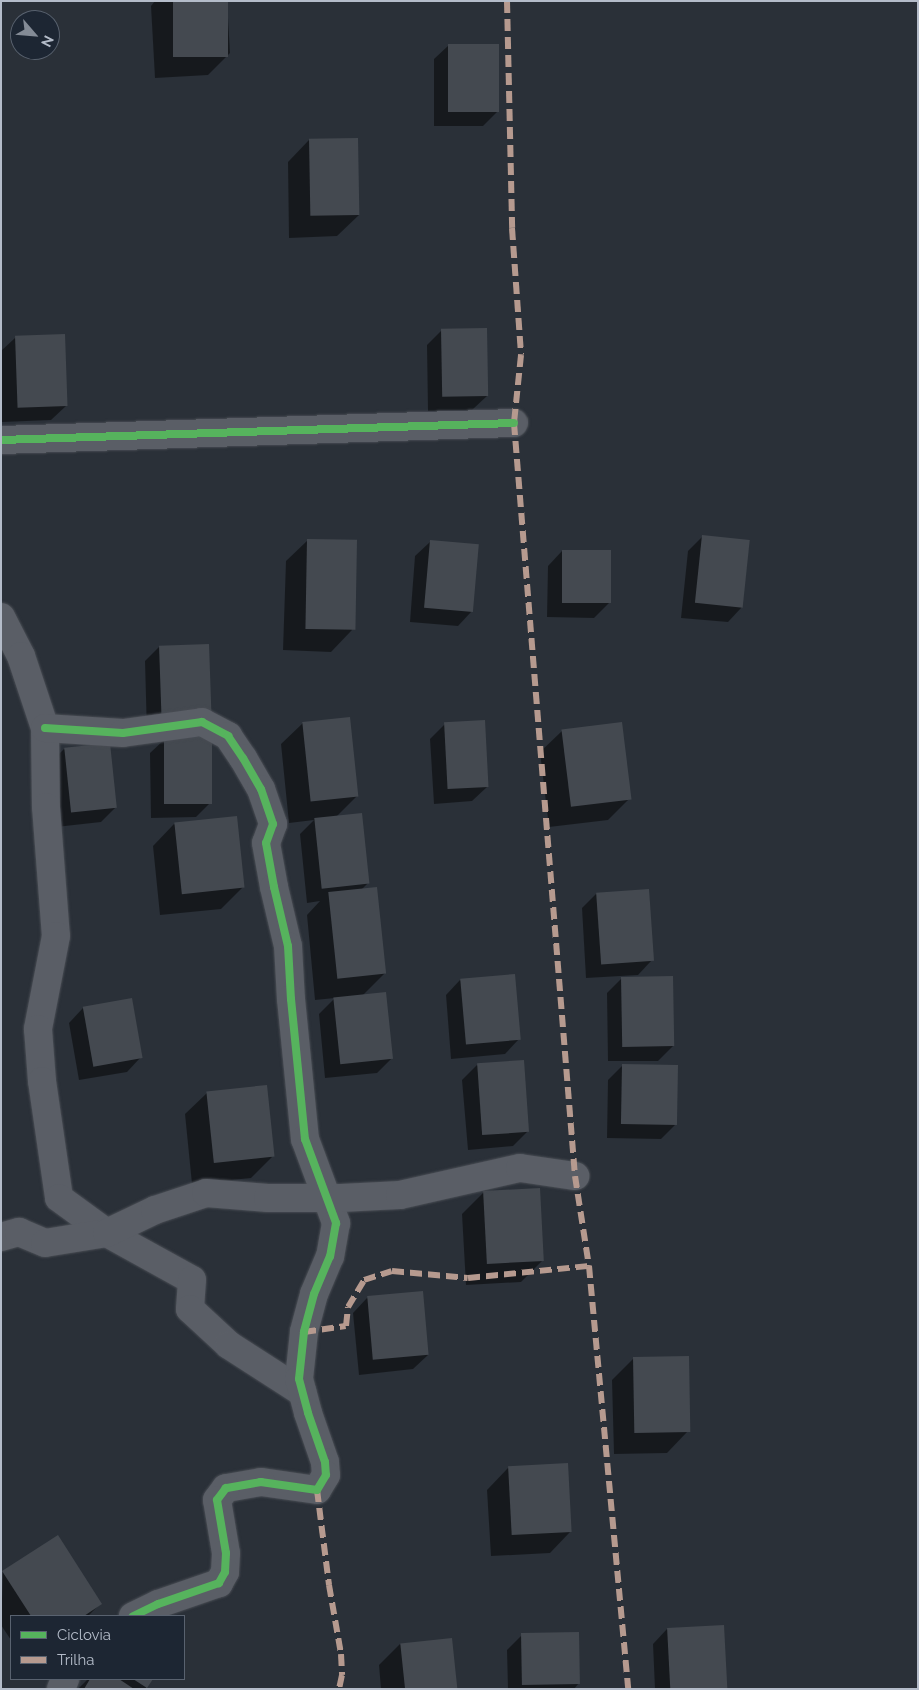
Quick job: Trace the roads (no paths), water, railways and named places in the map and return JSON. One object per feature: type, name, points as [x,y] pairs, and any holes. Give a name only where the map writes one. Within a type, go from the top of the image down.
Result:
[{"type":"street","points":[[1,440],[514,423]]},
{"type":"street","points":[[1,617],[21,656],[45,728],[46,807],[56,936],[38,1029],[42,1081],[59,1198],[107,1233],[192,1280],[190,1308],[229,1345],[302,1392]]},
{"type":"street","points":[[45,728],[123,733],[202,722],[228,736],[243,758],[261,790],[273,824],[266,843],[288,946],[291,999],[305,1139],[336,1223],[330,1256],[314,1294],[304,1332],[299,1379],[325,1462],[326,1475],[317,1490],[261,1482],[226,1488],[217,1500],[226,1554],[225,1572],[219,1583],[158,1604],[135,1615]]},
{"type":"street","points":[[1,1237],[19,1232],[45,1243],[107,1233],[155,1210],[206,1193],[268,1198],[400,1195],[520,1168],[575,1176]]}]
